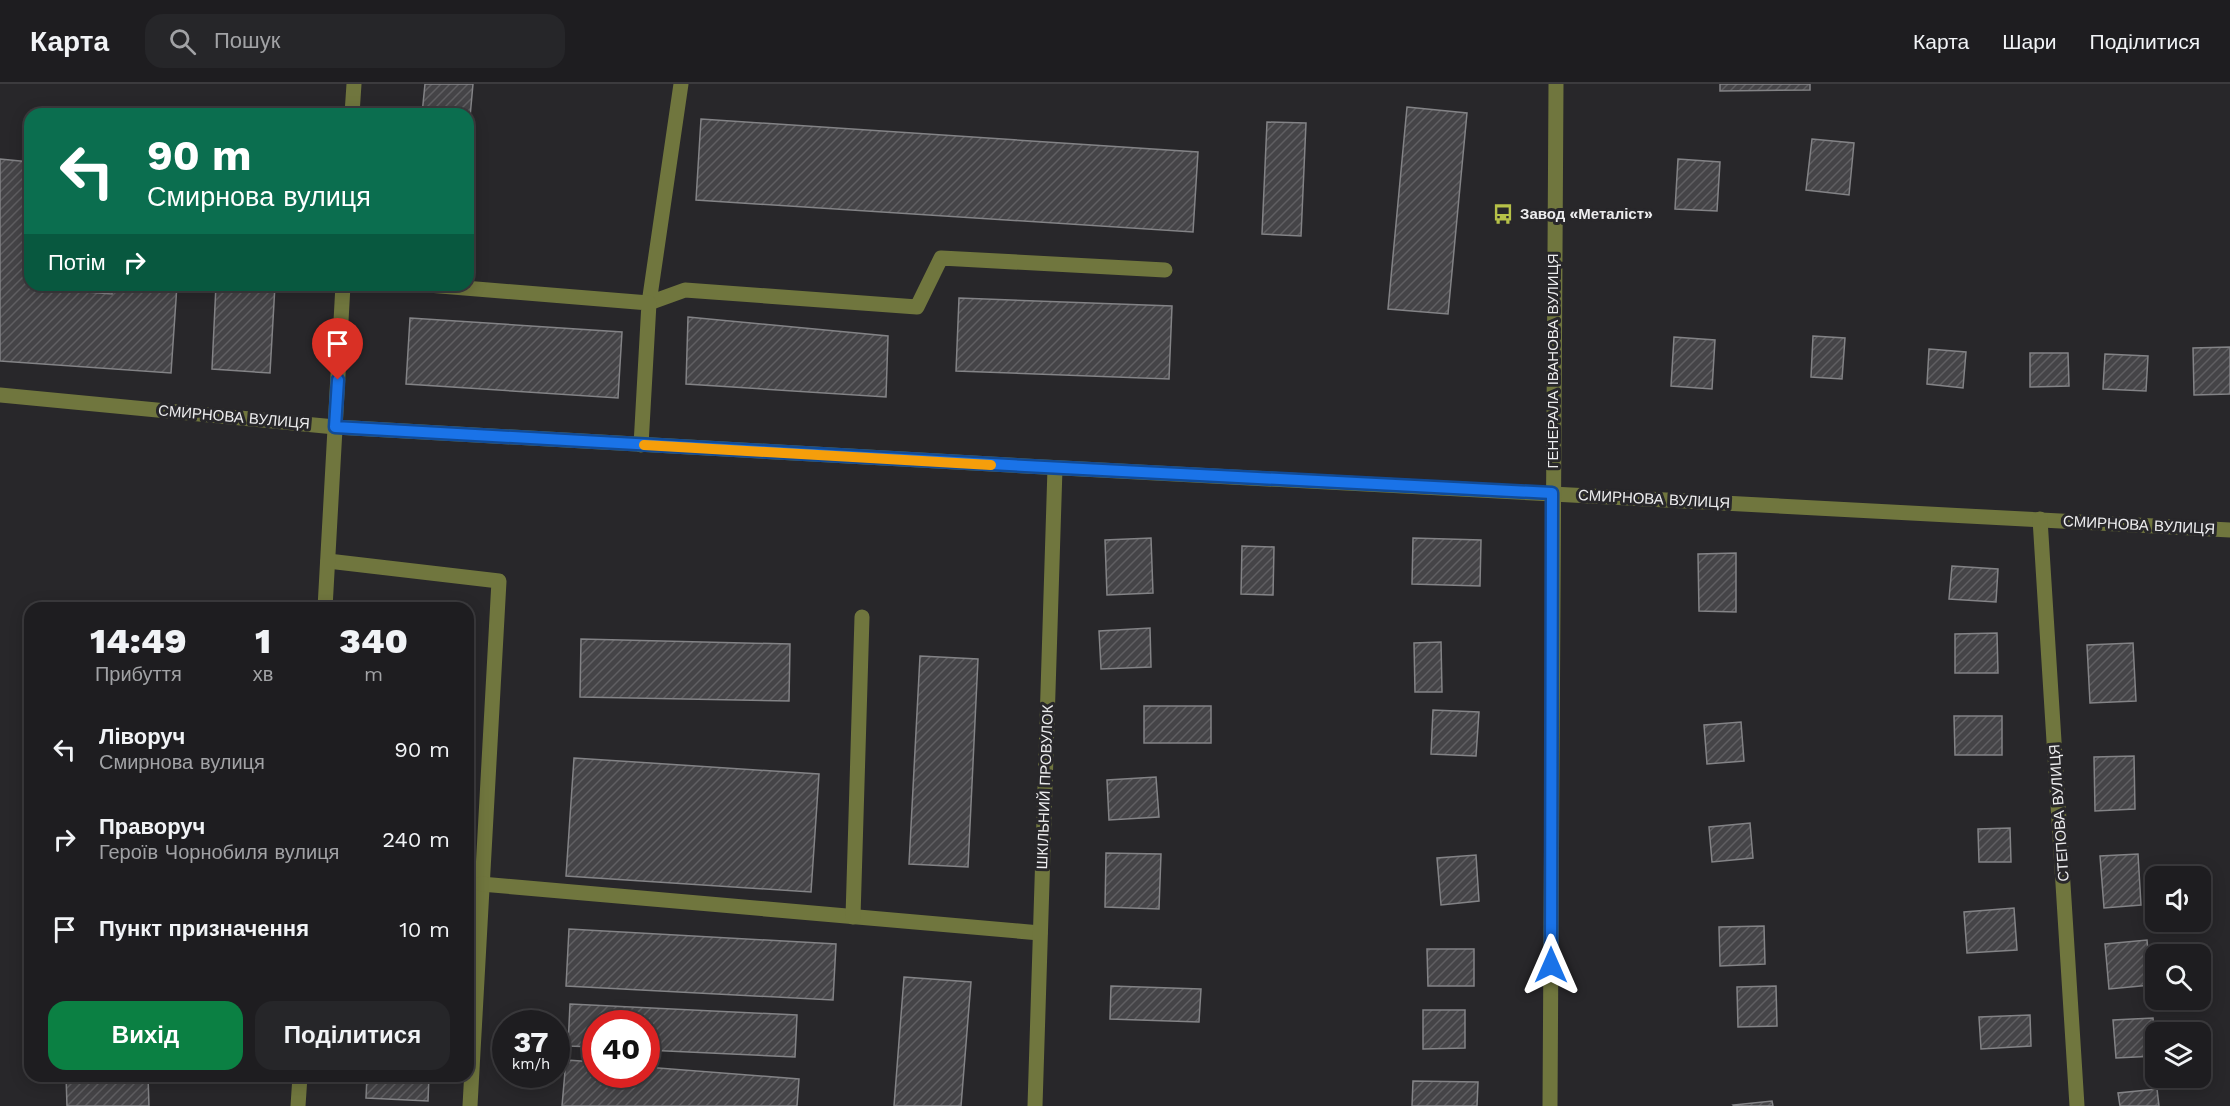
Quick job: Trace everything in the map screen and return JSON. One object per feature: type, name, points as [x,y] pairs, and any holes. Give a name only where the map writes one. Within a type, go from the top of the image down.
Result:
[{"type":"street","points":[[352,108],[354,84]]},
{"type":"street","points":[[641,444],[649,303],[681,84]]},
{"type":"street","name":"ГЕНЕРАЛА ІВАНОВА ВУЛИЦЯ","points":[[1550,1106],[1556,84]]},
{"type":"street","points":[[474,289],[649,303],[685,290],[917,307],[941,258],[1165,270]]},
{"type":"street","points":[[325,602],[343,291]]},
{"type":"street","name":"СМИРНОВА ВУЛИЦЯ","points":[[0,395],[335,427],[1055,468],[2230,530]]},
{"type":"street","name":"ШКІЛЬНИЙ ПРОВУЛОК","points":[[1035,1106],[1055,468]]},
{"type":"street","name":"СТЕПОВА ВУЛИЦЯ","points":[[2040,519],[2077,1106]]},
{"type":"street","points":[[328,561],[499,581],[474,1025]]},
{"type":"street","points":[[853,917],[862,617]]},
{"type":"street","points":[[481,884],[1040,933]]},
{"type":"street","points":[[298,1106],[300,1082]]},
{"type":"street","points":[[470,1106],[471,1082]]},
{"type":"building","points":[[425,84],[473,84],[471,108],[423,108]]},
{"type":"building","points":[[1720,84],[1810,84],[1810,90],[1720,91]]},
{"type":"building","points":[[1407,107],[1467,113],[1448,314],[1388,309]]},
{"type":"building","points":[[701,119],[1198,152],[1193,232],[696,200]]},
{"type":"building","points":[[1267,122],[1306,123],[1301,236],[1262,234]]},
{"type":"building","points":[[1812,139],[1854,143],[1849,195],[1806,190]]},
{"type":"building","points":[[0,159],[24,161],[24,291],[112,294],[112,291],[177,291],[171,373],[0,361]]},
{"type":"building","points":[[1678,159],[1720,162],[1717,211],[1675,209]]},
{"type":"building","points":[[216,291],[275,291],[270,373],[212,369]]},
{"type":"building","points":[[959,298],[1172,306],[1169,379],[956,371]]},
{"type":"building","points":[[688,317],[888,336],[886,397],[686,384]]},
{"type":"building","points":[[410,318],[622,332],[618,398],[406,384]]},
{"type":"building","points":[[1813,336],[1845,338],[1842,379],[1811,377]]},
{"type":"building","points":[[1674,337],[1715,340],[1712,389],[1671,386]]},
{"type":"building","points":[[2230,347],[2230,394],[2194,395],[2193,348]]},
{"type":"building","points":[[1929,349],[1966,352],[1963,388],[1927,384]]},
{"type":"building","points":[[2030,353],[2068,353],[2069,386],[2030,387]]},
{"type":"building","points":[[2105,354],[2148,356],[2146,391],[2103,389]]},
{"type":"building","points":[[1151,538],[1153,593],[1107,595],[1105,540]]},
{"type":"building","points":[[1413,538],[1481,540],[1480,586],[1412,584]]},
{"type":"building","points":[[1242,546],[1274,547],[1273,595],[1241,594]]},
{"type":"building","points":[[1736,553],[1736,612],[1699,611],[1698,554]]},
{"type":"building","points":[[1952,566],[1998,569],[1996,602],[1949,599]]},
{"type":"building","points":[[1150,628],[1151,667],[1101,669],[1099,631]]},
{"type":"building","points":[[1997,633],[1998,673],[1955,673],[1955,634]]},
{"type":"building","points":[[581,639],[790,644],[789,701],[580,697]]},
{"type":"building","points":[[1441,642],[1442,692],[1415,692],[1414,643]]},
{"type":"building","points":[[2133,643],[2136,701],[2090,703],[2087,645]]},
{"type":"building","points":[[920,656],[978,659],[968,867],[909,864]]},
{"type":"building","points":[[1144,706],[1211,706],[1211,743],[1144,743]]},
{"type":"building","points":[[1433,710],[1479,712],[1476,756],[1431,754]]},
{"type":"building","points":[[1954,716],[2002,716],[2002,755],[1955,755]]},
{"type":"building","points":[[1741,722],[1744,761],[1707,764],[1704,725]]},
{"type":"building","points":[[2134,756],[2135,809],[2095,811],[2094,757]]},
{"type":"building","points":[[574,758],[819,774],[811,892],[566,876]]},
{"type":"building","points":[[1156,777],[1159,817],[1109,820],[1107,780]]},
{"type":"building","points":[[1750,823],[1753,858],[1712,862],[1709,827]]},
{"type":"building","points":[[2010,828],[2011,862],[1979,862],[1978,829]]},
{"type":"building","points":[[1106,853],[1161,854],[1159,909],[1105,907]]},
{"type":"building","points":[[2138,854],[2141,905],[2104,908],[2100,856]]},
{"type":"building","points":[[1476,855],[1479,901],[1441,905],[1437,858]]},
{"type":"building","points":[[2014,908],[2017,950],[1967,953],[1964,912]]},
{"type":"building","points":[[1764,926],[1765,964],[1720,966],[1719,927]]},
{"type":"building","points":[[569,929],[836,944],[833,1000],[566,986]]},
{"type":"building","points":[[2147,940],[2147,944],[2145,944],[2145,986],[2109,989],[2105,944]]},
{"type":"building","points":[[1427,949],[1474,949],[1474,986],[1428,986]]},
{"type":"building","points":[[904,977],[971,982],[961,1106],[894,1106]]},
{"type":"building","points":[[1111,986],[1201,989],[1199,1022],[1110,1019]]},
{"type":"building","points":[[1776,986],[1777,1026],[1738,1027],[1737,987]]},
{"type":"building","points":[[570,1004],[797,1015],[795,1057],[660,1051],[660,1010],[582,1010],[582,1046],[570,1046]]},
{"type":"building","points":[[1423,1010],[1465,1010],[1465,1048],[1423,1049]]},
{"type":"building","points":[[2030,1015],[2031,1046],[1981,1049],[1979,1017]]},
{"type":"building","points":[[2153,1018],[2153,1022],[2145,1022],[2145,1057],[2116,1058],[2113,1020]]},
{"type":"building","points":[[570,1060],[582,1061],[582,1088],[660,1088],[660,1068],[799,1079],[797,1106],[562,1106],[564,1088],[570,1088]]},
{"type":"building","points":[[1413,1081],[1478,1082],[1477,1106],[1412,1106]]},
{"type":"building","points":[[66,1082],[148,1082],[149,1106],[67,1106]]},
{"type":"building","points":[[367,1082],[429,1082],[428,1101],[366,1098]]},
{"type":"building","points":[[2157,1089],[2159,1106],[2120,1106],[2118,1093]]},
{"type":"building","points":[[1772,1101],[1773,1106],[1733,1105]]},
{"type":"slow traffic","points":[[644,445],[991,465]]},
{"type":"place","name":"Завод «Металіст»","points":[[1503,214]]},
{"type":"route","points":[[338,380],[335,427],[1552,493],[1551,965]]}]
